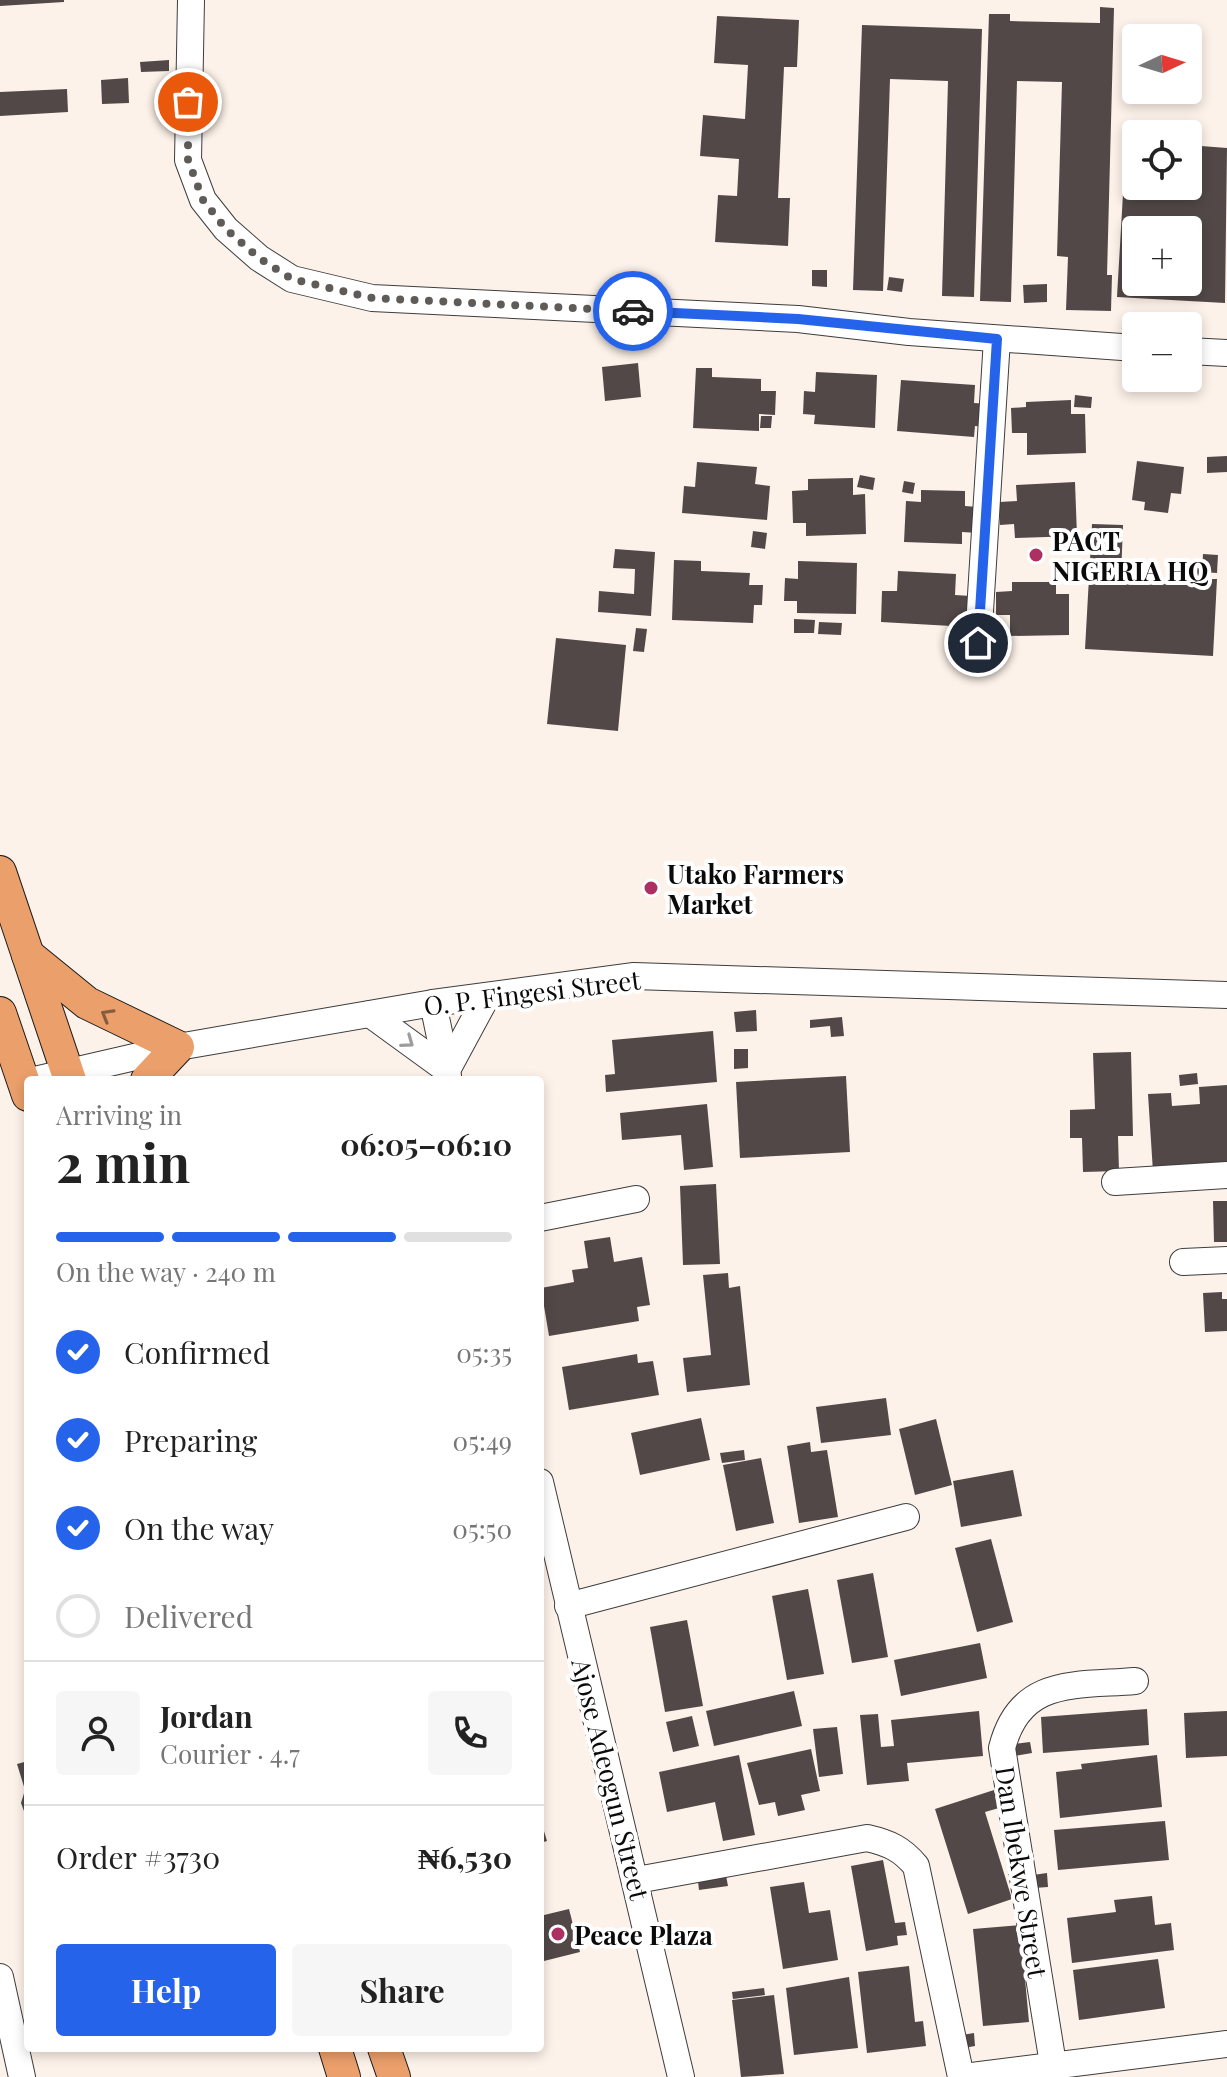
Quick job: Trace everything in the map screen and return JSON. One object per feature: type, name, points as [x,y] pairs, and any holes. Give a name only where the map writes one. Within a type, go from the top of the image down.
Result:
[{"type":"main road","points":[[0,872],[69,1075]]},
{"type":"main road","points":[[28,955],[87,1003],[178,1047],[151,1076]]},
{"type":"main road","points":[[0,1013],[25,1076]]},
{"type":"main road","points":[[336,2052],[344,2077]]},
{"type":"main road","points":[[385,2052],[394,2077]]},
{"type":"street","points":[[191,0],[188,160],[203,200],[226,229],[259,258],[292,279],[372,298],[798,319],[997,339],[1122,347]]},
{"type":"street","points":[[978,643],[997,339]]},
{"type":"street","points":[[1202,352],[1227,353]]},
{"type":"street","name":"O. P. Fingesi Street","points":[[69,1075],[178,1047],[433,1003],[634,976],[1227,995]]},
{"type":"street","points":[[448,1075],[487,996]]},
{"type":"street","points":[[433,1003],[448,1075]]},
{"type":"street","points":[[370,1014],[448,1075]]},
{"type":"street","points":[[1115,1182],[1227,1175]]},
{"type":"street","points":[[544,1217],[636,1199]]},
{"type":"street","points":[[1183,1262],[1227,1260]]},
{"type":"street","name":"Ajose Adeogun Street","points":[[544,1500],[637,1880],[679,2069]]},
{"type":"street","points":[[568,1606],[906,1517]]},
{"type":"street","name":"Dan Ibekwe Street","points":[[1053,2064],[1002,1748],[1015,1716],[1026,1701],[1040,1692],[1135,1681]]},
{"type":"street","points":[[637,1880],[867,1838],[888,1842],[904,1852],[916,1866],[975,2076],[1227,2044]]},
{"type":"street","points":[[0,1977],[22,2077]]},
{"type":"street","points":[[679,2069],[700,2077]]},
{"type":"building","points":[[0,0],[64,0],[64,2],[0,6]]},
{"type":"building","points":[[1100,7],[1114,8],[1107,275],[1112,275],[1111,311],[1066,310],[1068,257],[1057,256],[1062,82],[1017,81],[1011,302],[980,301],[989,14],[1010,14],[1010,21],[1100,23]]},
{"type":"building","points":[[717,16],[799,20],[797,67],[784,67],[778,198],[790,198],[788,246],[715,242],[718,195],[737,196],[739,159],[700,156],[703,115],[745,119],[748,65],[714,63]]},
{"type":"building","points":[[862,25],[982,29],[974,297],[942,296],[948,81],[890,79],[883,291],[853,290]]},
{"type":"building","points":[[169,60],[169,71],[141,72],[140,62]]},
{"type":"building","points":[[128,78],[129,103],[102,104],[101,80]]},
{"type":"building","points":[[67,89],[68,112],[0,116],[0,92]]},
{"type":"building","points":[[1202,146],[1227,148],[1225,303],[1117,297],[1123,200],[1202,200]]},
{"type":"building","points":[[812,270],[827,270],[827,287],[812,286]]},
{"type":"building","points":[[889,277],[904,279],[902,292],[887,290]]},
{"type":"building","points":[[1047,284],[1047,302],[1024,303],[1023,285]]},
{"type":"building","points":[[638,363],[641,397],[605,401],[602,367]]},
{"type":"building","points":[[696,368],[712,368],[712,377],[761,379],[761,391],[776,391],[775,415],[759,414],[759,431],[693,428]]},
{"type":"building","points":[[816,372],[877,375],[875,428],[814,424],[815,415],[803,414],[804,391],[815,392]]},
{"type":"building","points":[[901,380],[975,385],[974,403],[990,404],[988,427],[975,426],[974,437],[897,431]]},
{"type":"building","points":[[1075,395],[1092,397],[1091,408],[1074,407]]},
{"type":"building","points":[[1071,400],[1071,414],[1085,414],[1086,453],[1027,455],[1027,433],[1012,433],[1011,408],[1026,407],[1026,402]]},
{"type":"building","points":[[761,416],[772,416],[771,428],[760,428]]},
{"type":"building","points":[[1227,456],[1227,472],[1207,473],[1207,457]]},
{"type":"building","points":[[1137,461],[1184,467],[1181,494],[1171,493],[1168,513],[1144,510],[1145,502],[1132,500]]},
{"type":"building","points":[[697,462],[757,467],[755,484],[770,486],[767,520],[682,513],[684,486],[695,487]]},
{"type":"building","points":[[860,475],[875,478],[873,490],[857,487]]},
{"type":"building","points":[[853,478],[853,495],[865,494],[866,534],[806,536],[806,523],[793,523],[792,491],[808,490],[808,479]]},
{"type":"building","points":[[904,481],[915,483],[913,494],[902,492]]},
{"type":"building","points":[[1075,482],[1077,536],[1015,538],[1014,524],[1000,525],[999,502],[1017,501],[1016,485]]},
{"type":"building","points":[[921,490],[965,491],[965,506],[978,507],[978,533],[962,532],[962,544],[904,542],[906,501],[921,502]]},
{"type":"building","points":[[1092,524],[1123,525],[1121,577],[1168,580],[1169,566],[1201,568],[1200,579],[1217,579],[1213,656],[1085,649]]},
{"type":"building","points":[[753,531],[767,533],[765,549],[751,547]]},
{"type":"building","points":[[615,549],[655,552],[651,616],[598,612],[599,591],[634,594],[635,569],[613,568]]},
{"type":"building","points":[[1203,554],[1218,555],[1217,573],[1202,572]]},
{"type":"building","points":[[674,560],[701,561],[701,571],[750,573],[749,585],[763,585],[762,605],[754,605],[753,623],[672,620]]},
{"type":"building","points":[[798,561],[857,563],[856,614],[797,613],[797,601],[784,601],[785,578],[798,579]]},
{"type":"building","points":[[898,571],[956,574],[955,595],[971,596],[969,627],[881,622],[882,591],[897,591]]},
{"type":"building","points":[[1012,582],[1056,582],[1056,594],[1069,594],[1069,635],[1010,636],[1010,615],[996,615],[996,592],[1012,591]]},
{"type":"building","points":[[794,619],[815,620],[814,633],[794,633]]},
{"type":"building","points":[[819,622],[842,623],[841,635],[818,634]]},
{"type":"building","points":[[636,628],[647,629],[644,652],[633,651]]},
{"type":"building","points":[[556,638],[626,645],[618,731],[547,724]]},
{"type":"building","points":[[756,1010],[757,1031],[736,1032],[734,1012]]},
{"type":"building","points":[[842,1017],[844,1036],[831,1037],[830,1026],[810,1028],[810,1020]]},
{"type":"building","points":[[713,1031],[717,1082],[606,1092],[605,1075],[615,1074],[612,1040]]},
{"type":"building","points":[[734,1049],[748,1049],[748,1068],[734,1069]]},
{"type":"building","points":[[1131,1052],[1133,1136],[1118,1136],[1119,1171],[1083,1172],[1082,1138],[1070,1138],[1070,1110],[1095,1109],[1093,1053]]},
{"type":"building","points":[[1197,1073],[1198,1084],[1180,1086],[1179,1075]]},
{"type":"building","points":[[846,1076],[850,1152],[740,1158],[736,1082]]},
{"type":"building","points":[[1227,1085],[1227,1167],[1153,1172],[1148,1094],[1171,1093],[1172,1106],[1200,1104],[1199,1087]]},
{"type":"building","points":[[707,1104],[713,1167],[684,1170],[681,1135],[622,1140],[620,1113]]},
{"type":"building","points":[[716,1184],[720,1264],[683,1265],[680,1186]]},
{"type":"building","points":[[1213,1201],[1227,1201],[1227,1242],[1214,1242]]},
{"type":"building","points":[[610,1237],[614,1262],[642,1257],[650,1305],[637,1307],[639,1321],[549,1336],[544,1287],[574,1282],[572,1270],[588,1268],[584,1241]]},
{"type":"building","points":[[728,1273],[729,1288],[740,1286],[750,1385],[687,1392],[683,1358],[711,1355],[703,1275]]},
{"type":"building","points":[[1222,1292],[1222,1299],[1227,1299],[1227,1331],[1205,1332],[1203,1293]]},
{"type":"building","points":[[637,1354],[638,1363],[653,1361],[659,1395],[569,1410],[562,1367]]},
{"type":"building","points":[[886,1398],[891,1435],[821,1443],[816,1407]]},
{"type":"building","points":[[701,1418],[710,1460],[640,1475],[631,1433]]},
{"type":"building","points":[[936,1419],[952,1485],[915,1495],[899,1429]]},
{"type":"building","points":[[810,1442],[811,1452],[827,1450],[838,1517],[799,1523],[787,1446]]},
{"type":"building","points":[[744,1450],[745,1460],[722,1463],[720,1453]]},
{"type":"building","points":[[761,1458],[774,1523],[736,1531],[723,1465]]},
{"type":"building","points":[[1013,1470],[1022,1516],[961,1527],[953,1481]]},
{"type":"building","points":[[991,1539],[1013,1622],[977,1632],[955,1548]]},
{"type":"building","points":[[873,1573],[888,1657],[852,1663],[837,1580]]},
{"type":"building","points":[[808,1589],[824,1674],[787,1680],[772,1596]]},
{"type":"building","points":[[687,1620],[703,1706],[665,1712],[650,1627]]},
{"type":"building","points":[[980,1643],[987,1678],[901,1696],[894,1660]]},
{"type":"building","points":[[794,1691],[802,1726],[714,1746],[706,1711]]},
{"type":"building","points":[[1147,1709],[1149,1745],[1043,1753],[1041,1717]]},
{"type":"building","points":[[979,1711],[983,1756],[907,1763],[909,1781],[867,1785],[860,1715],[878,1714],[881,1747],[894,1746],[891,1720]]},
{"type":"building","points":[[1227,1711],[1227,1756],[1186,1758],[1184,1713]]},
{"type":"building","points":[[692,1716],[699,1746],[673,1752],[666,1722]]},
{"type":"building","points":[[837,1727],[843,1774],[819,1777],[813,1729]]},
{"type":"building","points":[[1030,1742],[1032,1753],[1015,1756],[1013,1744]]},
{"type":"building","points":[[811,1749],[820,1791],[801,1795],[805,1810],[778,1816],[775,1802],[759,1805],[747,1763]]},
{"type":"building","points":[[739,1755],[755,1835],[723,1841],[715,1802],[667,1812],[659,1772]]},
{"type":"building","points":[[1157,1755],[1162,1807],[1060,1818],[1056,1772],[1082,1769],[1081,1764]]},
{"type":"building","points":[[24,1762],[24,1787],[17,1764]]},
{"type":"building","points":[[994,1790],[999,1808],[985,1812],[1012,1899],[968,1914],[935,1809]]},
{"type":"building","points":[[1165,1821],[1169,1860],[1058,1870],[1054,1830]]},
{"type":"building","points":[[883,1860],[895,1923],[905,1922],[907,1935],[897,1936],[898,1945],[866,1951],[851,1866]]},
{"type":"building","points":[[725,1870],[728,1886],[699,1890],[697,1873]]},
{"type":"building","points":[[1047,1873],[1048,1887],[1034,1888],[1033,1875]]},
{"type":"building","points":[[804,1882],[809,1913],[830,1910],[838,1960],[783,1969],[770,1887]]},
{"type":"building","points":[[1152,1896],[1155,1925],[1171,1923],[1174,1950],[1072,1963],[1067,1918],[1116,1912],[1114,1900]]},
{"type":"building","name":"Peace Plaza","points":[[569,1909],[580,1952],[544,1961],[544,1915]]},
{"type":"building","points":[[1020,1925],[1029,2022],[983,2026],[973,1929]]},
{"type":"building","points":[[1158,1959],[1165,2008],[1079,2020],[1073,1970]]},
{"type":"building","points":[[909,1966],[915,2022],[923,2021],[926,2046],[867,2053],[858,1972]]},
{"type":"building","points":[[849,1977],[858,2048],[794,2055],[786,1988]]},
{"type":"building","points":[[764,1988],[765,1995],[733,1999],[732,1992]]},
{"type":"building","points":[[774,1995],[784,2074],[741,2077],[732,2000]]},
{"type":"building","points":[[974,2033],[975,2046],[964,2048],[962,2035]]},
{"type":"way so far","points":[[188,102],[188,160],[203,200],[226,229],[259,258],[292,279],[372,298],[633,311]]},
{"type":"place","name":"PACT NIGERIA HQ","points":[[1036,555]]},
{"type":"place","name":"Utako Farmers Market","points":[[651,888]]},
{"type":"place","name":"Peace Plaza","points":[[558,1934]]},
{"type":"route","points":[[633,311],[798,319],[997,339],[978,643]]}]
